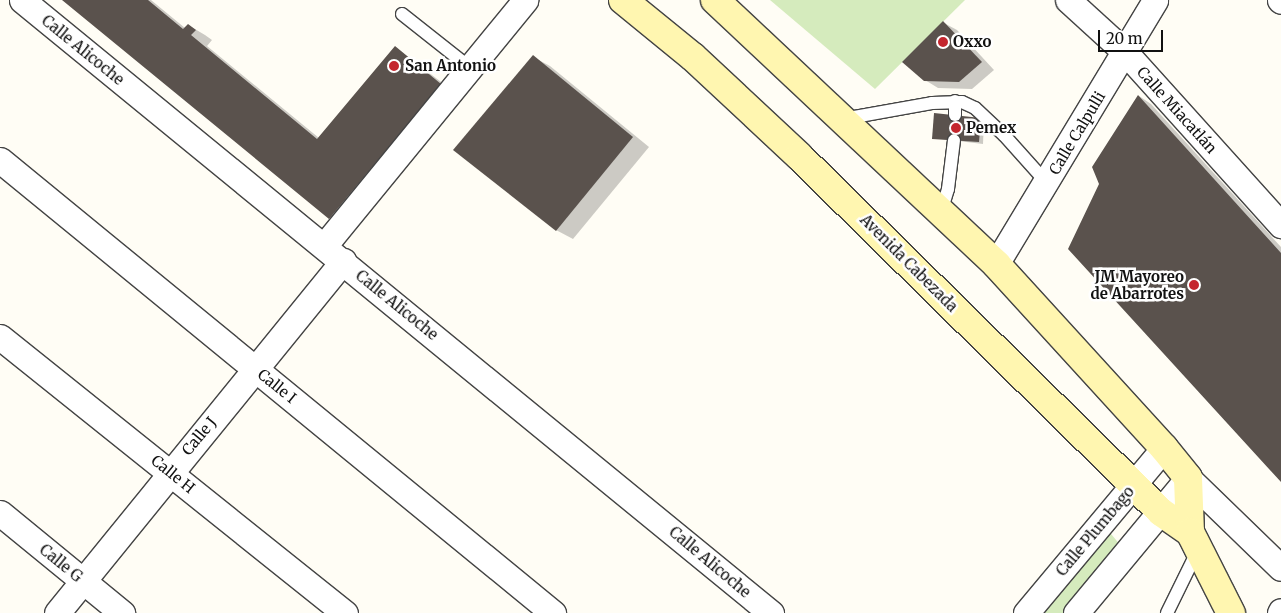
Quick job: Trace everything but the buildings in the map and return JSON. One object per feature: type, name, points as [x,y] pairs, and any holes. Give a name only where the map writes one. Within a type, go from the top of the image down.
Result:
[{"type":"main road","name":"Avenida Cabezada","points":[[623,0],[693,57],[800,156],[1133,485],[1194,541],[1231,613]]},
{"type":"main road","points":[[715,0],[996,264],[1164,448],[1188,478]]},
{"type":"main road","name":"Avenida Cabezada","points":[[1188,478],[1194,541]]},
{"type":"street","name":"Calle Alicoche","points":[[22,0],[343,261],[770,613]]},
{"type":"street","points":[[324,246],[525,0]]},
{"type":"street","name":"Calle Miacatlán","points":[[1068,0],[1125,52],[1281,225]]},
{"type":"street","name":"Calle Calpulli","points":[[996,264],[1048,183],[1155,0]]},
{"type":"street","name":"Calle I","points":[[0,160],[553,613]]},
{"type":"street","name":"Calle J","points":[[56,613],[169,472],[257,369],[343,261]]},
{"type":"street","name":"Calle H","points":[[0,337],[345,613]]},
{"type":"street","name":"Calle Plumbago","points":[[1026,613],[1164,448]]},
{"type":"street","points":[[1076,613],[1188,478],[1281,568]]},
{"type":"street","name":"Calle G","points":[[0,513],[122,613]]},
{"type":"lane","points":[[402,14],[469,68]]},
{"type":"lane","points":[[955,100],[955,115]]},
{"type":"lane","points":[[843,119],[955,100],[975,108],[1048,183]]},
{"type":"lane","points":[[941,212],[948,189],[954,140]]},
{"type":"lane","points":[[1167,613],[1194,541]]},
{"type":"green space","points":[[770,0],[965,0],[875,89]]},
{"type":"green space","points":[[1107,529],[1121,546],[1065,613],[1037,613]]},
{"type":"place","name":"Oxxo","points":[[943,42]]},
{"type":"place","name":"San Antonio","points":[[394,66]]},
{"type":"place","name":"Pemex","points":[[956,128]]},
{"type":"place","name":"JM Mayoreo de Abarrotes","points":[[1194,285]]}]
